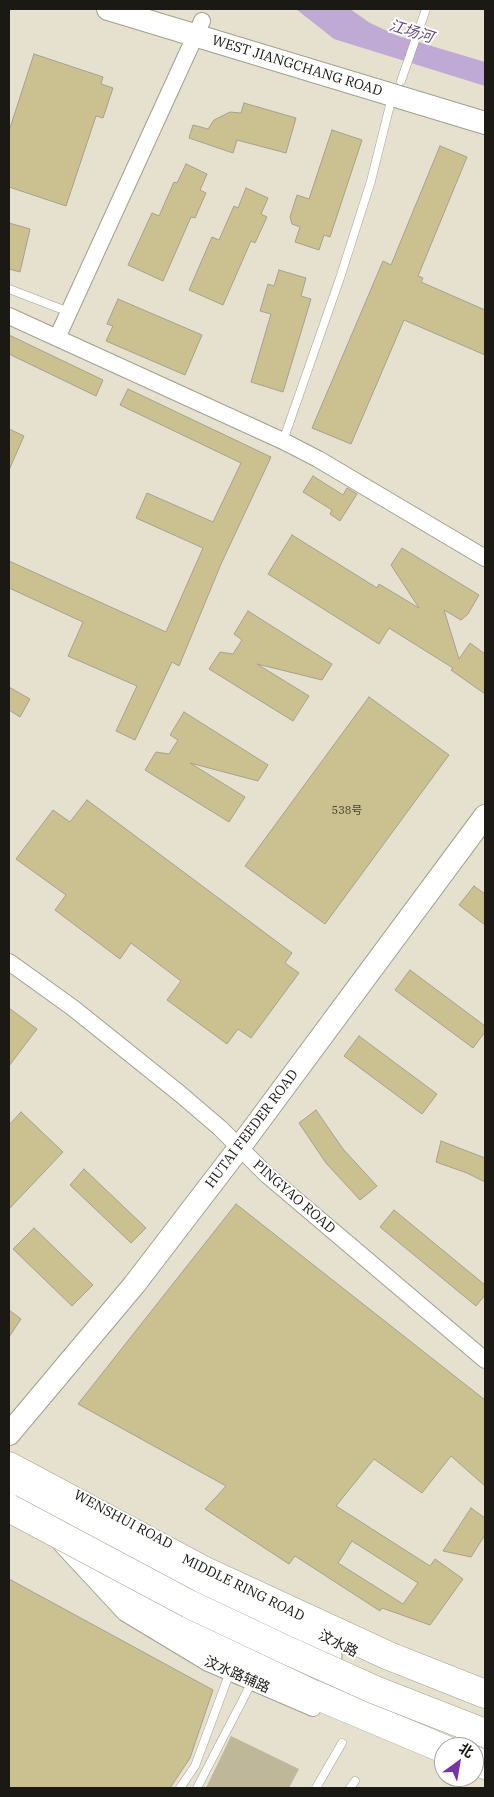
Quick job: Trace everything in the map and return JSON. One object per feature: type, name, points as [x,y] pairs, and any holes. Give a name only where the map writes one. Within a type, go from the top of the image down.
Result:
[{"type":"highway","name":"MIDDLE RING ROAD","points":[[9,1466],[205,1571],[389,1656],[485,1694]]},
{"type":"highway","points":[[9,1508],[188,1604],[375,1690],[485,1733]]},
{"type":"highway","points":[[97,1563],[146,1604],[209,1644],[313,1694],[434,1745]]},
{"type":"main road","name":"WENSHUI ROAD","points":[[9,1459],[209,1566],[392,1649],[485,1686]]},
{"type":"main road","name":"汶水路","points":[[9,1476],[370,1661],[485,1705]]},
{"type":"main road","name":"汶水路","points":[[9,1490],[358,1671],[485,1720]]},
{"type":"main road","points":[[9,1516],[185,1611],[278,1655],[372,1696],[485,1740]]},
{"type":"main road","points":[[155,1594],[214,1597]]},
{"type":"street","name":"WEST JIANGCHANG ROAD","points":[[108,9],[199,28],[397,88],[485,107]]},
{"type":"street","name":"WEST JIANGCHANG ROAD","points":[[161,9],[199,28]]},
{"type":"street","points":[[57,338],[199,28]]},
{"type":"street","name":"WEST JIANGCHANG ROAD","points":[[397,88],[485,123]]},
{"type":"street","points":[[9,316],[283,441],[318,459],[485,558]]},
{"type":"street","name":"HUTAI FEEDER ROAD","points":[[9,1434],[134,1285],[239,1148],[485,816]]},
{"type":"street","name":"PINGYAO ROAD","points":[[9,962],[65,1002],[151,1070],[220,1128],[267,1175],[485,1360]]},
{"type":"street","name":"汶水路辅路","points":[[61,1544],[125,1613],[208,1663],[313,1708],[434,1754]]},
{"type":"lane","points":[[283,441],[340,278],[368,190],[397,88],[410,57],[426,9]]},
{"type":"lane","points":[[9,289],[69,312]]},
{"type":"lane","points":[[180,1788],[195,1766],[230,1672]]},
{"type":"lane","points":[[197,1788],[252,1682]]},
{"type":"lane","points":[[316,1788],[342,1743]]},
{"type":"shaded area","points":[[296,9],[350,9],[370,23],[398,36],[485,62],[485,86],[334,39]]},
{"type":"shaded area","points":[[231,1736],[299,1769],[289,1788],[206,1788]]},
{"type":"building","points":[[34,54],[103,77],[101,84],[113,88],[103,118],[96,116],[66,206],[9,187],[9,131]]},
{"type":"building","points":[[244,103],[296,118],[286,153],[237,140],[233,153],[189,138],[193,125],[208,129],[214,120],[230,112],[241,113]]},
{"type":"building","points":[[332,130],[362,140],[330,237],[324,235],[319,250],[295,242],[300,227],[292,224],[290,217],[297,195],[309,199]]},
{"type":"building","points":[[440,146],[467,157],[418,276],[423,278],[421,282],[485,310],[485,355],[404,320],[351,444],[312,428],[383,261],[391,265]]},
{"type":"building","points":[[186,164],[207,174],[200,190],[206,193],[195,218],[191,217],[163,281],[128,265],[152,213],[159,216],[174,182],[177,183]]},
{"type":"building","points":[[246,188],[268,198],[261,214],[267,217],[255,243],[251,241],[223,305],[189,290],[212,237],[219,240],[234,206],[238,208]]},
{"type":"building","points":[[9,223],[30,229],[20,272],[9,269]]},
{"type":"building","points":[[279,270],[306,278],[301,296],[311,299],[283,392],[251,382],[271,314],[260,311],[268,284],[274,286]]},
{"type":"building","points":[[118,299],[202,335],[185,375],[106,341],[113,326],[107,324]]},
{"type":"building","points":[[9,335],[103,380],[96,396],[9,354]]},
{"type":"building","points":[[128,389],[271,457],[221,564],[179,666],[172,662],[135,740],[116,731],[137,686],[68,656],[83,622],[9,588],[9,561],[166,632],[203,548],[136,518],[147,493],[213,522],[241,463],[120,405]]},
{"type":"building","points":[[9,429],[24,436],[9,470]]},
{"type":"building","points":[[313,476],[343,495],[347,488],[357,494],[340,521],[330,514],[332,510],[303,492]]},
{"type":"building","points":[[292,535],[377,588],[379,584],[419,608],[391,565],[402,548],[479,595],[468,614],[461,620],[444,610],[459,659],[470,643],[485,654],[485,694],[451,670],[453,668],[389,628],[379,644],[268,574]]},
{"type":"building","points":[[248,611],[332,664],[322,680],[257,664],[309,696],[293,721],[209,669],[220,652],[233,654],[242,640],[234,634]]},
{"type":"building","points":[[9,687],[30,699],[20,717],[9,710]]},
{"type":"building","points":[[369,697],[449,755],[325,924],[245,866]]},
{"type":"building","points":[[184,712],[268,765],[258,781],[190,763],[245,797],[229,822],[145,770],[156,752],[169,754],[178,740],[170,735]]},
{"type":"building","points":[[87,800],[292,953],[285,963],[299,973],[251,1038],[238,1029],[227,1044],[167,1000],[181,981],[131,943],[120,959],[55,910],[66,895],[16,859],[53,810],[70,822]]},
{"type":"building","points":[[474,886],[485,894],[485,925],[459,905]]},
{"type":"building","points":[[410,970],[485,1026],[485,1032],[473,1048],[395,990]]},
{"type":"building","points":[[9,1008],[37,1029],[9,1066]]},
{"type":"building","points":[[359,1036],[437,1094],[422,1114],[344,1056]]},
{"type":"building","points":[[316,1110],[343,1149],[377,1186],[360,1200],[326,1163],[299,1123]]},
{"type":"building","points":[[21,1112],[63,1152],[9,1209],[9,1125]]},
{"type":"building","points":[[441,1141],[485,1158],[485,1182],[467,1173],[436,1162]]},
{"type":"building","points":[[84,1169],[146,1228],[131,1243],[70,1185]]},
{"type":"building","points":[[236,1204],[485,1400],[485,1486],[451,1456],[422,1493],[374,1459],[336,1506],[430,1566],[435,1559],[463,1579],[430,1625],[382,1608],[380,1611],[295,1556],[289,1564],[205,1509],[226,1486],[78,1404]],"holes":[[[352,1541],[418,1583],[403,1604],[338,1563]]]},
{"type":"building","points":[[394,1210],[485,1285],[485,1295],[476,1306],[380,1227]]},
{"type":"building","points":[[34,1228],[93,1285],[72,1306],[13,1249]]},
{"type":"building","points":[[9,1310],[21,1319],[9,1337]]},
{"type":"building","points":[[471,1508],[485,1518],[485,1535],[471,1557],[443,1551]]},
{"type":"building","points":[[9,1579],[213,1690],[190,1758],[170,1788],[9,1788]]},
{"type":"water label","name":"江场河","points":[[411,32]]}]
